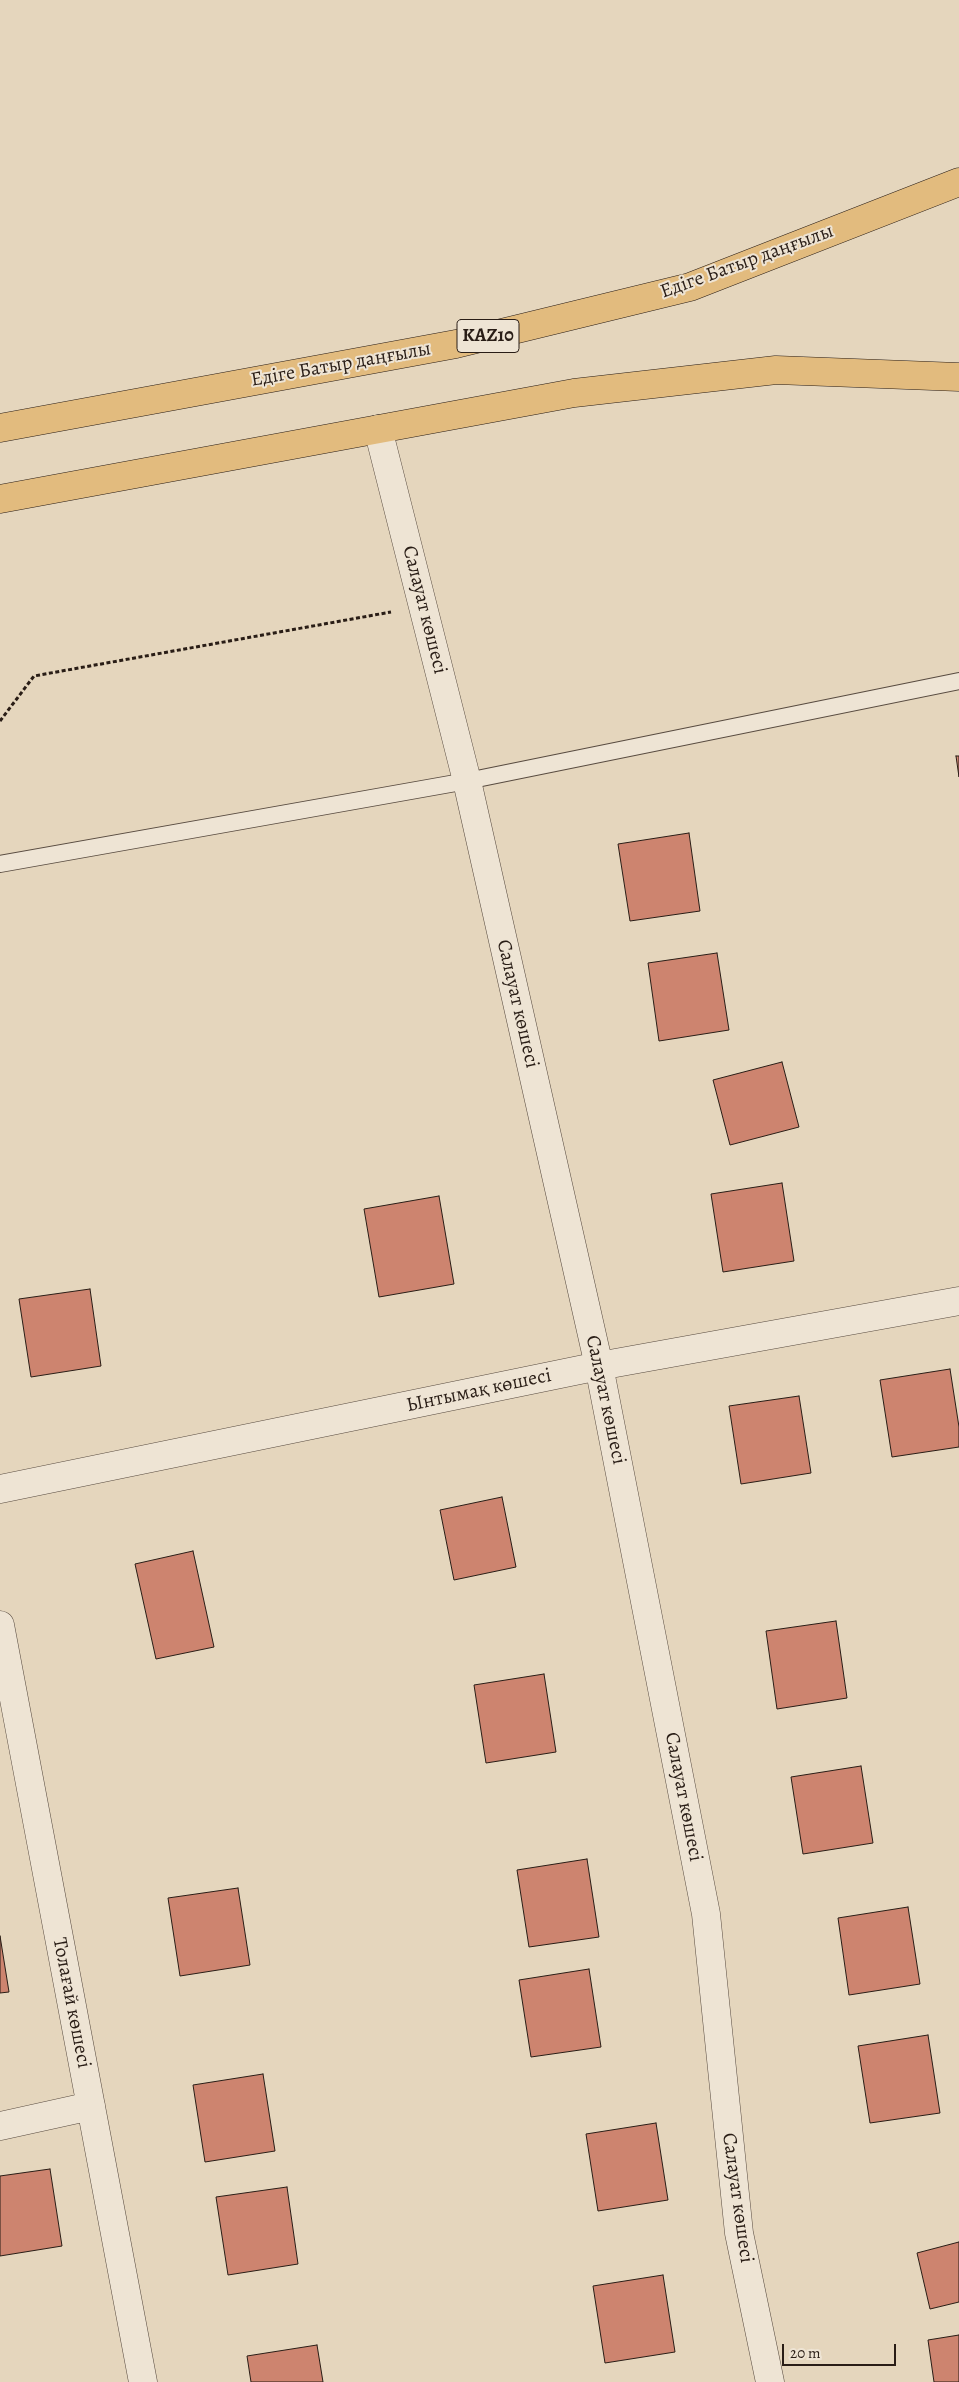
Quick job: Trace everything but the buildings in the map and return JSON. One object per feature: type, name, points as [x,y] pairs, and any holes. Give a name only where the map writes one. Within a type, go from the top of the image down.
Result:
[{"type":"main road","name":"Едіге Батыр даңғылы","points":[[0,428],[456,344],[690,287],[959,182]]},
{"type":"main road","points":[[0,499],[574,393],[776,370],[959,377]]},
{"type":"street","name":"Салауат көшесі","points":[[378,429],[467,781],[598,1366],[706,1914],[738,2233],[770,2382]]},
{"type":"street","name":"Ынтымақ көшесі","points":[[0,1489],[598,1366],[959,1301]]},
{"type":"street","name":"Толағай көшесі","points":[[0,1625],[143,2382]]},
{"type":"street","points":[[0,2126],[91,2106]]},
{"type":"lane","points":[[0,864],[467,781],[959,681]]},
{"type":"path","points":[[0,721],[34,676],[423,606]]}]
